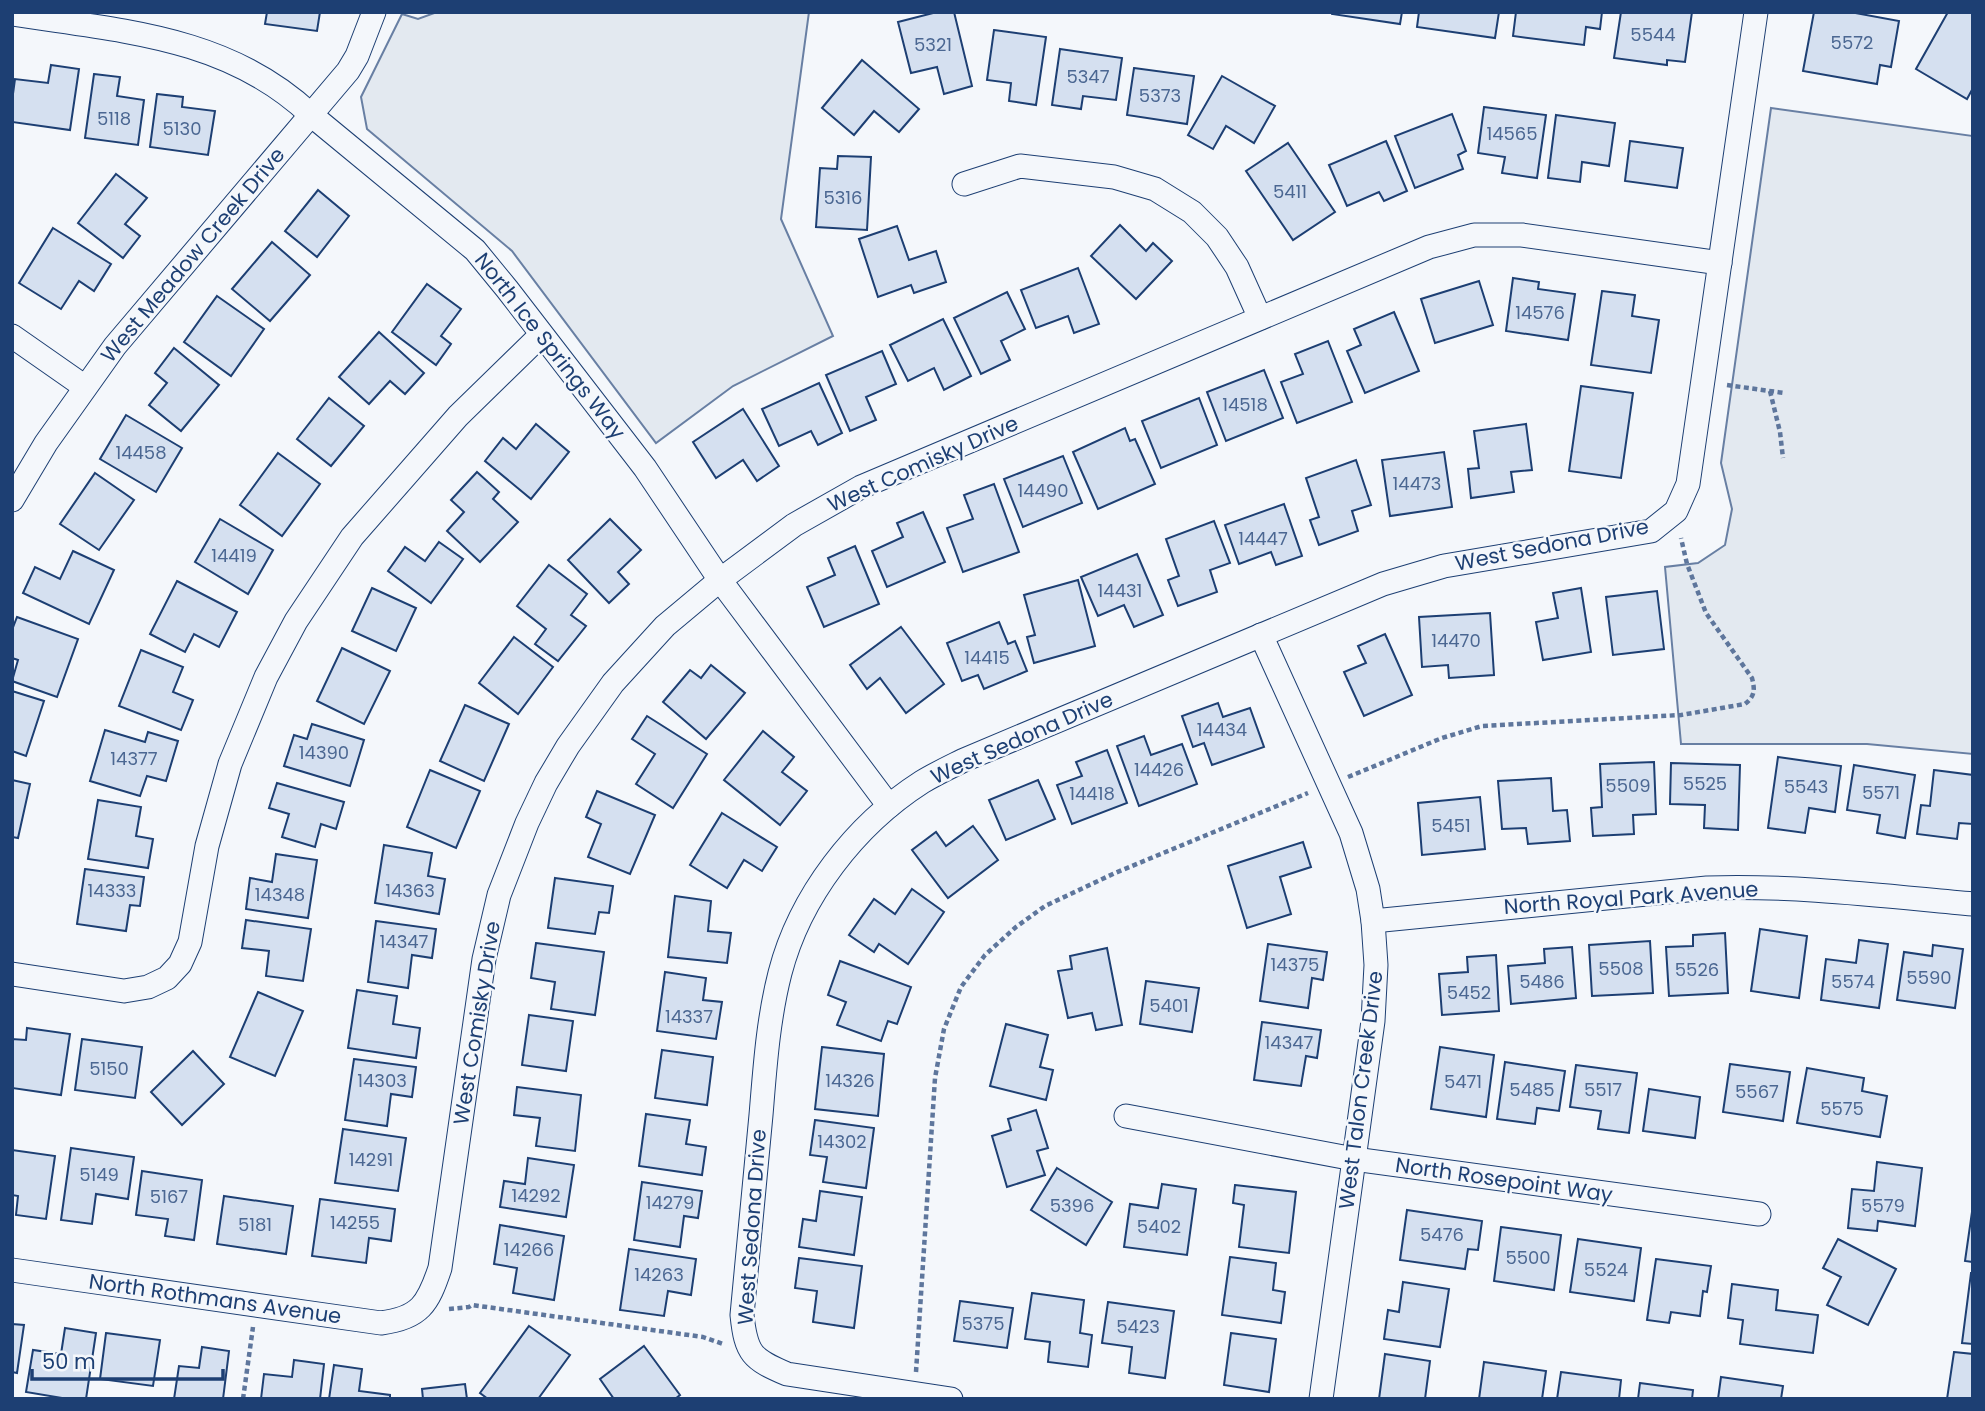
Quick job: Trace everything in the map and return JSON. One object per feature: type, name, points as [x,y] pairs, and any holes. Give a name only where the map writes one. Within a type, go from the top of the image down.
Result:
[{"type":"street","name":"West Meadow Creek Drive","points":[[12,500],[46,443],[131,327],[348,71],[357,56],[374,12]]},
{"type":"street","points":[[1720,263],[1756,12]]},
{"type":"street","name":"North Ice Springs Way","points":[[12,14],[155,36],[203,50],[250,70],[292,98],[475,250],[645,468],[720,580],[889,806]]},
{"type":"street","points":[[964,184],[1020,166],[1114,177],[1155,189],[1192,212],[1217,237],[1237,267],[1260,318]]},
{"type":"street","name":"West Comisky Drive","points":[[415,1313],[432,1293],[440,1268],[484,959],[499,895],[527,823],[568,746],[613,683],[665,626],[720,580],[794,525],[861,487],[1429,247],[1474,235],[1522,235],[1720,263]]},
{"type":"street","name":"West Sedona Drive","points":[[753,1355],[745,1339],[742,1315],[769,1024],[780,972],[797,925],[822,880],[852,841],[889,806],[923,782],[964,760],[1383,584],[1444,566],[1651,531],[1676,511],[1688,484],[1720,263]]},
{"type":"street","points":[[12,974],[124,990],[148,987],[167,978],[180,964],[190,942],[207,846],[230,764],[266,677],[296,621],[352,537],[458,416],[541,335]]},
{"type":"street","points":[[12,336],[85,387]]},
{"type":"street","name":"West Talon Creek Drive","points":[[1261,635],[1351,833],[1368,890],[1373,921],[1376,965],[1373,1021],[1321,1399]]},
{"type":"street","name":"North Royal Park Avenue","points":[[1373,921],[1707,888],[1822,890],[1973,904]]},
{"type":"street","name":"North Rosepoint Way","points":[[1126,1116],[1354,1159],[1759,1214]]},
{"type":"street","name":"North Rothmans Avenue","points":[[12,1270],[381,1323],[400,1321],[415,1313]]},
{"type":"street","points":[[753,1355],[787,1374],[951,1399]]},
{"type":"path","points":[[1727,385],[1784,393]]},
{"type":"path","points":[[1770,391],[1783,458]]},
{"type":"path","points":[[1352,775],[1442,738],[1482,726],[1681,715],[1745,704],[1752,699],[1755,690],[1752,678],[1706,613],[1687,564]]},
{"type":"path","points":[[914,1393],[935,1078],[944,1029],[961,987],[985,955],[1045,906],[1115,873],[1315,790]]},
{"type":"path","points":[[243,1399],[256,1305]]},
{"type":"path","points":[[415,1313],[472,1305],[703,1337],[753,1355]]},
{"type":"shaded area","points":[[437,12],[809,12],[781,219],[833,336],[733,386],[656,443],[512,251],[367,129],[361,97],[402,14],[418,19]]},
{"type":"shaded area","points":[[1771,108],[1973,136],[1973,754],[1867,744],[1681,744],[1665,567],[1698,563],[1725,545],[1732,509],[1721,463]]},
{"type":"building","points":[[267,12],[320,12],[317,31],[265,24]]},
{"type":"building","points":[[937,12],[954,12],[972,86],[944,94],[937,67],[911,73],[898,22]]},
{"type":"building","points":[[1332,12],[1402,12],[1400,24]]},
{"type":"building","points":[[1419,12],[1499,12],[1495,38],[1417,27]]},
{"type":"building","points":[[1516,12],[1602,12],[1600,29],[1586,27],[1584,45],[1513,36]]},
{"type":"building","points":[[1621,12],[1692,12],[1685,62],[1667,60],[1667,65],[1614,58]]},
{"type":"building","points":[[1814,12],[1850,12],[1899,21],[1891,67],[1880,65],[1877,84],[1803,71]]},
{"type":"building","points":[[1948,12],[1973,12],[1973,88],[1967,99],[1916,69]]},
{"type":"building","points":[[994,30],[1046,37],[1036,105],[1009,101],[1011,83],[987,80]]},
{"type":"building","points":[[1060,49],[1122,58],[1116,100],[1083,96],[1081,109],[1052,105]]},
{"type":"building","points":[[862,60],[919,109],[899,132],[874,111],[854,135],[822,108]]},
{"type":"building","points":[[51,65],[79,69],[70,130],[12,122],[15,79],[48,83]]},
{"type":"building","points":[[1134,68],[1194,76],[1187,124],[1127,115]]},
{"type":"building","points":[[94,74],[120,77],[117,96],[144,100],[138,145],[85,138]]},
{"type":"building","points":[[1222,76],[1275,106],[1254,143],[1226,126],[1213,149],[1188,135]]},
{"type":"building","points":[[157,94],[183,97],[182,107],[215,111],[208,155],[150,147]]},
{"type":"building","points":[[1484,107],[1546,115],[1537,178],[1502,173],[1505,157],[1478,153]]},
{"type":"building","points":[[1452,114],[1466,151],[1458,155],[1463,169],[1415,188],[1395,136]]},
{"type":"building","points":[[1556,115],[1615,123],[1609,166],[1582,162],[1580,182],[1548,178]]},
{"type":"building","points":[[1386,141],[1407,191],[1384,201],[1379,192],[1347,206],[1329,165]]},
{"type":"building","points":[[1630,141],[1683,148],[1677,188],[1625,181]]},
{"type":"building","points":[[1288,143],[1335,212],[1293,240],[1246,171]]},
{"type":"building","points":[[838,156],[871,157],[867,230],[816,227],[820,168],[837,169]]},
{"type":"building","points":[[116,174],[147,198],[125,224],[140,236],[123,258],[78,223]]},
{"type":"building","points":[[318,190],[349,216],[317,257],[285,231]]},
{"type":"building","points":[[1120,225],[1146,251],[1153,243],[1172,261],[1136,299],[1091,256]]},
{"type":"building","points":[[897,226],[909,260],[936,251],[946,282],[914,293],[911,285],[878,297],[859,239]]},
{"type":"building","points":[[53,228],[111,264],[94,291],[79,281],[61,309],[19,283]]},
{"type":"building","points":[[272,242],[310,275],[270,321],[232,289]]},
{"type":"building","points":[[1078,268],[1099,324],[1074,333],[1068,316],[1036,328],[1021,290]]},
{"type":"building","points":[[1513,278],[1539,282],[1538,289],[1575,294],[1568,340],[1506,331]]},
{"type":"building","points":[[1479,281],[1493,325],[1435,343],[1421,299]]},
{"type":"building","points":[[427,284],[461,309],[441,336],[451,344],[436,365],[392,332]]},
{"type":"building","points":[[1602,291],[1635,295],[1632,316],[1659,320],[1651,373],[1591,365]]},
{"type":"building","points":[[1007,292],[1025,329],[1001,341],[1010,360],[981,374],[954,318]]},
{"type":"building","points":[[217,296],[264,329],[231,376],[184,342]]},
{"type":"building","points":[[1394,312],[1419,371],[1365,393],[1347,351],[1361,345],[1354,329]]},
{"type":"building","points":[[943,319],[971,376],[944,390],[934,368],[908,381],[890,345]]},
{"type":"building","points":[[379,332],[424,373],[405,394],[390,381],[369,404],[339,377]]},
{"type":"building","points":[[1328,341],[1352,402],[1297,423],[1281,382],[1303,374],[1295,354]]},
{"type":"building","points":[[174,348],[219,385],[181,431],[149,405],[167,383],[155,373]]},
{"type":"building","points":[[882,351],[896,384],[866,397],[876,420],[850,431],[826,375]]},
{"type":"building","points":[[1264,370],[1283,418],[1226,441],[1207,392]]},
{"type":"building","points":[[819,383],[842,433],[818,445],[811,431],[779,446],[762,409]]},
{"type":"building","points":[[1581,386],[1633,393],[1621,478],[1569,471]]},
{"type":"building","points":[[329,398],[364,426],[331,466],[297,439]]},
{"type":"building","points":[[1199,398],[1217,445],[1161,468],[1142,421]]},
{"type":"building","points":[[743,409],[779,466],[757,481],[743,460],[716,478],[693,442]]},
{"type":"building","points":[[126,415],[182,448],[156,492],[100,459]]},
{"type":"building","points":[[536,424],[569,452],[531,499],[485,461],[503,438],[516,449]]},
{"type":"building","points":[[1526,424],[1532,470],[1511,472],[1514,492],[1471,498],[1468,469],[1479,468],[1474,431]]},
{"type":"building","points":[[1125,428],[1130,441],[1135,439],[1155,484],[1098,509],[1073,452]]},
{"type":"building","points":[[1444,452],[1452,507],[1390,516],[1382,460]]},
{"type":"building","points":[[278,453],[320,484],[282,536],[240,505]]},
{"type":"building","points":[[1063,456],[1082,503],[1023,527],[1004,479]]},
{"type":"building","points":[[1356,460],[1371,505],[1352,511],[1358,531],[1319,545],[1310,520],[1319,517],[1306,478]]},
{"type":"building","points":[[477,472],[499,492],[493,499],[518,522],[480,562],[447,531],[464,512],[451,500]]},
{"type":"building","points":[[95,473],[134,500],[99,550],[60,524]]},
{"type":"building","points":[[994,484],[1019,552],[963,572],[947,528],[973,519],[964,495]]},
{"type":"building","points":[[1284,504],[1302,556],[1276,565],[1271,552],[1239,564],[1225,525]]},
{"type":"building","points":[[923,512],[945,562],[887,587],[872,551],[903,537],[897,523]]},
{"type":"building","points":[[220,519],[273,550],[248,594],[195,562]]},
{"type":"building","points":[[610,519],[641,550],[618,572],[629,584],[609,603],[568,560]]},
{"type":"building","points":[[1214,521],[1230,563],[1210,570],[1217,592],[1178,606],[1168,580],[1179,576],[1166,539]]},
{"type":"building","points":[[439,542],[463,559],[431,603],[388,571],[405,547],[425,561]]},
{"type":"building","points":[[855,546],[879,604],[824,627],[807,587],[835,575],[828,558]]},
{"type":"building","points":[[73,551],[114,570],[89,624],[23,593],[35,567],[60,579]]},
{"type":"building","points":[[1137,554],[1163,615],[1134,627],[1124,605],[1098,616],[1081,577]]},
{"type":"building","points":[[549,565],[587,594],[571,615],[586,626],[558,661],[535,644],[546,629],[517,606]]},
{"type":"building","points":[[1078,580],[1095,646],[1034,663],[1027,637],[1035,635],[1024,595]]},
{"type":"building","points":[[177,581],[237,612],[219,647],[194,634],[185,652],[150,634]]},
{"type":"building","points":[[372,588],[416,608],[396,651],[352,631]]},
{"type":"building","points":[[1581,588],[1591,652],[1543,660],[1536,622],[1558,618],[1553,593]]},
{"type":"building","points":[[1657,591],[1664,649],[1613,655],[1606,597]]},
{"type":"building","points":[[1490,613],[1494,675],[1449,678],[1448,665],[1422,667],[1419,617]]},
{"type":"building","points":[[17,617],[78,639],[57,697],[12,681],[18,660],[12,658],[12,630]]},
{"type":"building","points":[[999,622],[1008,644],[1015,641],[1027,671],[984,689],[978,675],[962,681],[947,643]]},
{"type":"building","points":[[901,627],[944,684],[906,713],[880,678],[867,689],[850,665]]},
{"type":"building","points":[[1385,634],[1412,695],[1364,716],[1344,672],[1366,663],[1358,646]]},
{"type":"building","points":[[514,637],[553,667],[518,714],[479,683]]},
{"type":"building","points":[[342,648],[390,671],[364,724],[317,701]]},
{"type":"building","points":[[141,650],[183,667],[173,692],[193,700],[181,730],[119,706]]},
{"type":"building","points":[[711,665],[745,693],[706,739],[663,702],[690,670],[701,678]]},
{"type":"building","points":[[12,691],[44,701],[26,756],[12,751]]},
{"type":"building","points":[[1218,703],[1223,717],[1250,708],[1264,747],[1212,765],[1204,743],[1193,747],[1182,716]]},
{"type":"building","points":[[465,705],[509,724],[484,781],[440,761]]},
{"type":"building","points":[[647,716],[707,754],[673,808],[636,784],[655,754],[632,739]]},
{"type":"building","points":[[312,724],[364,740],[350,786],[284,766],[294,735],[307,739]]},
{"type":"building","points":[[105,730],[145,742],[148,732],[178,741],[166,781],[147,776],[140,796],[90,781]]},
{"type":"building","points":[[763,731],[794,757],[782,772],[807,791],[780,825],[724,780]]},
{"type":"building","points":[[1144,736],[1151,755],[1182,744],[1197,784],[1139,806],[1117,746]]},
{"type":"building","points":[[1107,750],[1127,803],[1072,824],[1057,785],[1082,776],[1076,762]]},
{"type":"building","points":[[1778,757],[1841,766],[1835,812],[1809,808],[1805,833],[1768,828]]},
{"type":"building","points":[[1654,762],[1656,814],[1633,815],[1634,834],[1593,836],[1591,808],[1602,807],[1600,764]]},
{"type":"building","points":[[1671,763],[1740,765],[1738,830],[1704,828],[1705,805],[1670,804]]},
{"type":"building","points":[[1854,765],[1915,775],[1905,838],[1877,833],[1880,815],[1847,810]]},
{"type":"building","points":[[430,770],[480,791],[456,848],[407,827]]},
{"type":"building","points":[[1934,770],[1973,775],[1973,824],[1959,823],[1957,839],[1917,834],[1921,805],[1930,806]]},
{"type":"building","points":[[1551,778],[1553,811],[1567,810],[1570,841],[1528,844],[1526,828],[1502,829],[1498,781]]},
{"type":"building","points":[[12,780],[30,784],[18,838],[12,837]]},
{"type":"building","points":[[1038,780],[1055,819],[1006,840],[989,800]]},
{"type":"building","points":[[277,783],[344,802],[336,829],[321,824],[315,847],[282,837],[289,814],[269,808]]},
{"type":"building","points":[[597,791],[655,815],[630,874],[588,857],[601,824],[586,817]]},
{"type":"building","points":[[1480,797],[1485,849],[1422,855],[1418,803]]},
{"type":"building","points":[[98,800],[141,807],[136,836],[153,839],[148,868],[88,859]]},
{"type":"building","points":[[722,813],[777,847],[762,871],[744,860],[727,888],[690,865]]},
{"type":"building","points":[[973,826],[998,860],[948,898],[912,850],[936,832],[946,846]]},
{"type":"building","points":[[1303,842],[1311,867],[1280,877],[1291,914],[1247,928],[1228,866]]},
{"type":"building","points":[[384,845],[432,853],[428,876],[445,879],[439,914],[375,903]]},
{"type":"building","points":[[276,854],[317,860],[308,918],[246,909],[250,878],[272,882]]},
{"type":"building","points":[[85,869],[144,877],[140,906],[130,905],[126,931],[77,924]]},
{"type":"building","points":[[555,878],[613,886],[609,913],[599,912],[595,934],[548,928]]},
{"type":"building","points":[[912,889],[944,912],[908,964],[879,944],[874,952],[849,935],[874,899],[895,914]]},
{"type":"building","points":[[675,896],[711,901],[708,931],[731,933],[727,963],[668,957]]},
{"type":"building","points":[[246,920],[311,929],[303,981],[266,976],[269,951],[242,948]]},
{"type":"building","points":[[376,921],[436,929],[432,958],[412,955],[408,988],[368,982]]},
{"type":"building","points":[[1760,929],[1807,936],[1799,998],[1751,991]]},
{"type":"building","points":[[1725,933],[1728,993],[1669,996],[1666,947],[1693,946],[1693,935]]},
{"type":"building","points":[[1859,940],[1888,944],[1879,1008],[1821,1000],[1826,959],[1856,963]]},
{"type":"building","points":[[1650,941],[1653,993],[1592,996],[1589,945]]},
{"type":"building","points":[[536,943],[604,952],[595,1015],[551,1009],[555,982],[531,978]]},
{"type":"building","points":[[1268,944],[1327,952],[1323,980],[1312,978],[1308,1008],[1260,1001]]},
{"type":"building","points":[[1933,945],[1963,949],[1955,1008],[1897,1000],[1904,952],[1932,956]]},
{"type":"building","points":[[1572,947],[1576,998],[1511,1004],[1508,966],[1545,963],[1544,949]]},
{"type":"building","points":[[1107,948],[1122,1025],[1096,1030],[1092,1013],[1068,1018],[1058,971],[1072,969],[1070,956]]},
{"type":"building","points":[[1496,955],[1499,1011],[1442,1015],[1439,974],[1468,972],[1467,957]]},
{"type":"building","points":[[840,961],[911,987],[897,1024],[888,1021],[881,1041],[837,1025],[846,1002],[828,995]]},
{"type":"building","points":[[665,972],[706,978],[703,1000],[722,1002],[716,1039],[657,1031]]},
{"type":"building","points":[[1146,981],[1199,988],[1192,1032],[1140,1024]]},
{"type":"building","points":[[357,990],[397,996],[393,1024],[420,1028],[416,1058],[348,1048]]},
{"type":"building","points":[[258,992],[303,1011],[275,1076],[230,1057]]},
{"type":"building","points":[[529,1015],[573,1021],[566,1071],[522,1065]]},
{"type":"building","points":[[1262,1022],[1321,1030],[1317,1058],[1306,1056],[1301,1086],[1254,1080]]},
{"type":"building","points":[[1006,1024],[1048,1035],[1040,1067],[1053,1070],[1046,1100],[990,1086]]},
{"type":"building","points":[[27,1028],[70,1034],[61,1095],[12,1088],[12,1039],[26,1040]]},
{"type":"building","points":[[82,1039],[142,1047],[135,1098],[75,1090]]},
{"type":"building","points":[[822,1047],[884,1054],[878,1116],[815,1109]]},
{"type":"building","points":[[1440,1047],[1494,1055],[1486,1117],[1431,1109]]},
{"type":"building","points":[[662,1050],[713,1057],[707,1105],[655,1098]]},
{"type":"building","points":[[193,1051],[224,1084],[182,1125],[151,1092]]},
{"type":"building","points":[[354,1059],[416,1067],[412,1097],[391,1094],[387,1126],[345,1120]]},
{"type":"building","points":[[1505,1062],[1565,1071],[1559,1111],[1537,1108],[1535,1124],[1497,1119]]},
{"type":"building","points":[[1730,1064],[1790,1072],[1783,1121],[1723,1112]]},
{"type":"building","points":[[1576,1065],[1637,1073],[1629,1133],[1598,1129],[1601,1111],[1570,1107]]},
{"type":"building","points":[[1807,1068],[1864,1078],[1862,1091],[1887,1096],[1880,1137],[1797,1123]]},
{"type":"building","points":[[517,1087],[581,1095],[575,1151],[536,1146],[540,1118],[514,1115]]},
{"type":"building","points":[[1649,1089],[1700,1097],[1695,1138],[1643,1131]]},
{"type":"building","points":[[1036,1110],[1048,1148],[1037,1151],[1045,1175],[1007,1187],[992,1136],[1011,1130],[1008,1119]]},
{"type":"building","points":[[646,1114],[690,1120],[686,1144],[706,1147],[702,1175],[639,1166]]},
{"type":"building","points":[[815,1120],[874,1128],[866,1188],[823,1182],[827,1157],[810,1155]]},
{"type":"building","points":[[343,1129],[406,1138],[398,1191],[335,1183]]},
{"type":"building","points":[[71,1148],[134,1157],[128,1199],[96,1194],[92,1224],[61,1220]]},
{"type":"building","points":[[12,1150],[55,1156],[46,1219],[16,1215],[18,1196],[12,1195]]},
{"type":"building","points":[[528,1158],[574,1165],[566,1217],[500,1207],[504,1181],[525,1184]]},
{"type":"building","points":[[1877,1162],[1922,1168],[1915,1226],[1878,1221],[1877,1231],[1848,1228],[1852,1189],[1874,1191]]},
{"type":"building","points":[[1057,1168],[1112,1202],[1086,1245],[1031,1210]]},
{"type":"building","points":[[142,1171],[202,1180],[194,1240],[165,1236],[168,1219],[136,1215]]},
{"type":"building","points":[[642,1182],[702,1191],[698,1218],[684,1216],[680,1247],[634,1240]]},
{"type":"building","points":[[1162,1184],[1196,1189],[1187,1255],[1124,1247],[1130,1204],[1158,1208]]},
{"type":"building","points":[[1235,1185],[1296,1192],[1289,1253],[1239,1247],[1244,1205],[1233,1203]]},
{"type":"building","points":[[820,1191],[862,1197],[854,1255],[799,1247],[803,1219],[816,1221]]},
{"type":"building","points":[[224,1196],[293,1206],[286,1254],[217,1244]]},
{"type":"building","points":[[320,1199],[395,1209],[391,1241],[369,1238],[366,1263],[312,1256]]},
{"type":"building","points":[[1973,1205],[1973,1262],[1965,1261]]},
{"type":"building","points":[[1407,1210],[1482,1221],[1478,1250],[1468,1249],[1465,1269],[1400,1260]]},
{"type":"building","points":[[500,1225],[564,1236],[554,1300],[513,1293],[517,1268],[494,1264]]},
{"type":"building","points":[[1501,1227],[1561,1235],[1554,1290],[1494,1281]]},
{"type":"building","points":[[1578,1239],[1641,1248],[1634,1301],[1570,1292]]},
{"type":"building","points":[[1838,1239],[1896,1269],[1868,1325],[1827,1305],[1841,1277],[1823,1268]]},
{"type":"building","points":[[629,1249],[696,1259],[691,1295],[668,1291],[664,1316],[620,1310]]},
{"type":"building","points":[[1230,1257],[1276,1263],[1273,1290],[1285,1292],[1281,1323],[1222,1315]]},
{"type":"building","points":[[799,1258],[862,1266],[854,1328],[813,1322],[817,1291],[795,1288]]},
{"type":"building","points":[[1656,1259],[1711,1266],[1707,1292],[1703,1291],[1700,1316],[1671,1312],[1669,1323],[1647,1320]]},
{"type":"building","points":[[1973,1273],[1973,1344],[1962,1343]]},
{"type":"building","points":[[1403,1282],[1449,1289],[1440,1347],[1384,1339],[1388,1310],[1399,1312]]},
{"type":"building","points":[[1732,1284],[1778,1290],[1776,1310],[1818,1315],[1813,1353],[1740,1344],[1743,1320],[1728,1318]]},
{"type":"building","points":[[1032,1293],[1084,1300],[1080,1333],[1092,1335],[1088,1367],[1048,1362],[1050,1342],[1025,1339]]},
{"type":"building","points":[[960,1301],[1013,1308],[1007,1348],[954,1341]]},
{"type":"building","points":[[1108,1302],[1174,1311],[1165,1378],[1129,1373],[1132,1347],[1102,1343]]},
{"type":"building","points":[[12,1324],[24,1325],[17,1373],[12,1372]]},
{"type":"building","points":[[529,1326],[570,1355],[538,1399],[488,1399],[480,1393]]},
{"type":"building","points":[[65,1328],[96,1333],[86,1399],[26,1392],[33,1350],[61,1354]]},
{"type":"building","points":[[106,1333],[160,1340],[153,1386],[100,1379]]},
{"type":"building","points":[[1231,1333],[1276,1339],[1269,1392],[1224,1385]]},
{"type":"building","points":[[644,1346],[680,1395],[675,1399],[614,1399],[600,1379]]},
{"type":"building","points":[[202,1347],[229,1351],[223,1399],[174,1399],[179,1366],[199,1368]]},
{"type":"building","points":[[1954,1352],[1973,1354],[1973,1399],[1947,1399]]},
{"type":"building","points":[[1385,1354],[1430,1361],[1425,1399],[1379,1399]]},
{"type":"building","points":[[294,1360],[324,1364],[320,1399],[261,1399],[264,1374],[292,1377]]},
{"type":"building","points":[[1484,1362],[1546,1371],[1542,1399],[1479,1399]]},
{"type":"building","points":[[334,1365],[362,1369],[359,1391],[390,1395],[390,1399],[329,1399]]},
{"type":"building","points":[[1561,1372],[1621,1380],[1619,1399],[1557,1399]]},
{"type":"building","points":[[1721,1377],[1783,1386],[1781,1399],[1718,1399]]},
{"type":"building","points":[[1640,1383],[1693,1390],[1692,1399],[1638,1399]]},
{"type":"building","points":[[465,1384],[467,1399],[423,1399],[422,1389]]}]
